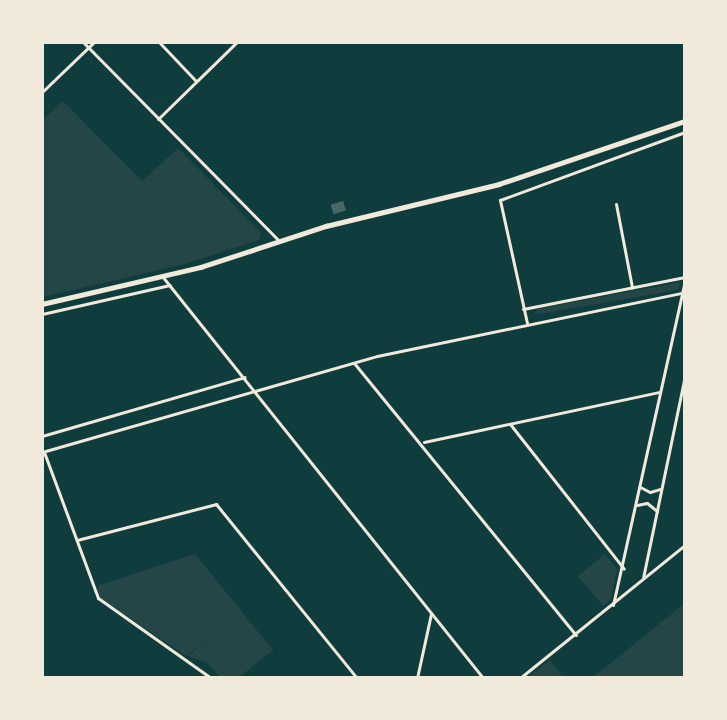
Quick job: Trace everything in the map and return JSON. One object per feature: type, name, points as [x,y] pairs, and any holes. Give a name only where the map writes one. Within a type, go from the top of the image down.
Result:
[{"type":"main road","points":[[42,304],[161,275],[278,240],[500,184],[685,121]]},
{"type":"street","points":[[83,42],[278,240]]},
{"type":"street","points":[[42,92],[94,42]]},
{"type":"street","points":[[158,119],[237,42]]},
{"type":"street","points":[[162,43],[196,81]]},
{"type":"street","points":[[670,126],[673,136]]},
{"type":"street","points":[[527,323],[498,202],[685,132]]},
{"type":"street","points":[[616,204],[632,287]]},
{"type":"street","points":[[161,275],[256,391],[483,678]]},
{"type":"street","points":[[523,309],[685,279],[624,569],[614,605]]},
{"type":"street","points":[[42,314],[170,285]]},
{"type":"street","points":[[211,678],[102,603],[43,451],[354,363],[527,323],[684,292]]},
{"type":"street","points":[[354,363],[423,442],[576,635]]},
{"type":"street","points":[[642,580],[685,376]]},
{"type":"street","points":[[42,436],[245,378]]},
{"type":"street","points":[[423,442],[660,392]]},
{"type":"street","points":[[509,423],[624,569]]},
{"type":"street","points":[[640,487],[650,492],[662,488]]},
{"type":"street","points":[[637,506],[647,502],[657,511]]},
{"type":"street","points":[[77,540],[216,504],[357,678]]},
{"type":"street","points":[[520,678],[614,605],[685,545]]},
{"type":"street","points":[[417,678],[431,614]]},
{"type":"shaded area","points":[[63,101],[142,181],[178,148],[261,233],[259,240],[185,264],[42,297],[42,121]]},
{"type":"shaded area","points":[[681,282],[677,290],[533,315],[537,309]]},
{"type":"shaded area","points":[[195,554],[273,650],[238,678],[221,678],[207,663],[188,656],[213,635],[186,656],[100,598],[97,586]]},
{"type":"shaded area","points":[[605,554],[617,569],[611,599],[603,606],[578,576]]},
{"type":"shaded area","points":[[685,603],[685,678],[592,678]]},
{"type":"shaded area","points":[[550,660],[564,678],[527,678]]},
{"type":"building","points":[[343,201],[346,211],[333,214],[331,205]]}]
